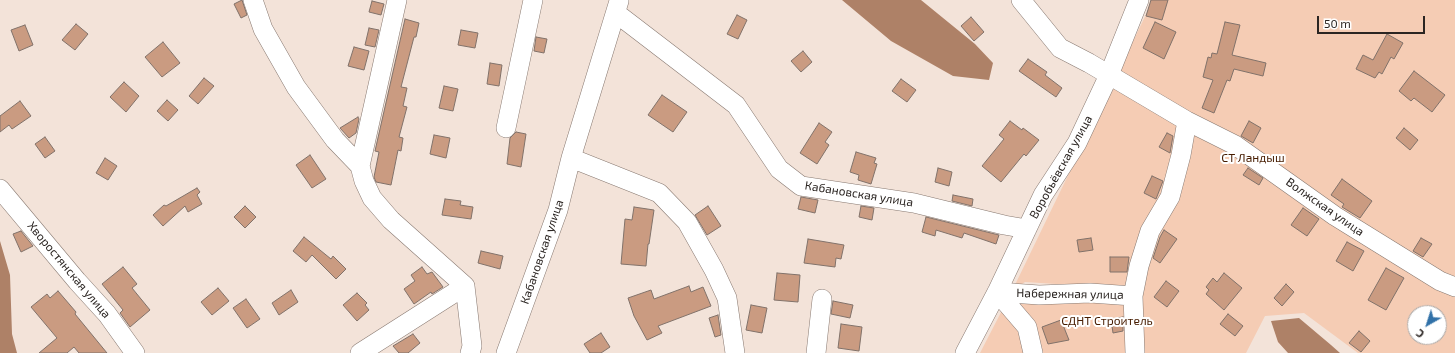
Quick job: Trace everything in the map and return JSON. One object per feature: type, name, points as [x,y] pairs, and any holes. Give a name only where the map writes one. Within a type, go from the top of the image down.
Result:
[{"type":"street","points":[[253,0],[263,29],[296,88],[335,140],[360,166]]},
{"type":"street","points":[[397,0],[360,166],[364,181],[372,198],[391,220],[466,286],[472,346],[470,353]]},
{"type":"street","points":[[506,128],[533,0]]},
{"type":"street","points":[[1021,0],[1060,48],[1111,76]]},
{"type":"street","name":"Воробьёвская улица","points":[[964,353],[997,292],[1043,195],[1077,143],[1111,76],[1139,0]]},
{"type":"street","name":"Кабановская улица","points":[[506,353],[558,210],[571,158],[618,6],[736,105],[779,168],[801,186],[914,202],[1004,225],[1027,229]]},
{"type":"street","name":"Волжская улица","points":[[1111,76],[1187,121],[1235,144],[1334,216],[1440,281],[1455,287]]},
{"type":"street","points":[[1133,296],[1139,266],[1150,231],[1170,197],[1181,155],[1187,121]]},
{"type":"street","points":[[571,158],[659,193],[686,222],[714,270],[727,298],[735,353]]},
{"type":"street","name":"Хворостянская улица","points":[[0,189],[77,281],[107,314],[135,353]]},
{"type":"street","points":[[360,353],[466,286]]},
{"type":"street","points":[[997,292],[1027,327],[1033,353]]},
{"type":"street","name":"Набережная улица","points":[[997,292],[1039,295],[1090,293],[1133,296],[1135,353]]},
{"type":"street","points":[[816,353],[822,299]]},
{"type":"green space","name":"СТ Ландыш","points":[[1153,0],[1455,0],[1455,353],[1358,353],[1304,313],[1265,316],[1246,353],[980,353],[1012,291]],"holes":[[[1025,282],[1119,288],[1013,290]]]},
{"type":"shaded area","points":[[842,0],[921,0],[975,44],[993,63],[989,80],[953,76],[891,41]]},
{"type":"shaded area","points":[[0,241],[10,275],[12,334],[17,353],[0,353]]},
{"type":"shaded area","points":[[1299,318],[1340,353],[1288,353],[1278,342],[1271,321]]},
{"type":"building","points":[[242,0],[247,15],[241,18],[234,4]]},
{"type":"building","points":[[1151,0],[1168,0],[1162,20],[1146,16]]},
{"type":"building","points":[[372,1],[384,4],[381,15],[369,12]]},
{"type":"building","points":[[737,15],[747,20],[738,39],[727,34]]},
{"type":"building","points":[[971,17],[984,32],[974,41],[961,26]]},
{"type":"building","points":[[405,19],[419,23],[401,87],[407,88],[403,106],[407,107],[399,137],[403,138],[401,151],[398,150],[391,185],[376,182],[374,177],[379,152],[375,151]]},
{"type":"building","points":[[1155,22],[1176,32],[1164,59],[1143,48]]},
{"type":"building","points":[[1225,22],[1240,25],[1232,55],[1266,63],[1263,76],[1234,69],[1230,81],[1227,80],[1214,113],[1202,108],[1213,80],[1203,77],[1208,57],[1211,58],[1212,53],[1217,54]]},
{"type":"building","points":[[76,24],[88,34],[75,50],[62,40]]},
{"type":"building","points":[[25,25],[33,45],[19,51],[11,30]]},
{"type":"building","points":[[369,28],[379,30],[375,47],[365,45]]},
{"type":"building","points":[[461,30],[478,33],[475,48],[458,45]]},
{"type":"building","points":[[1387,34],[1403,43],[1394,59],[1391,57],[1382,74],[1379,72],[1375,78],[1356,69],[1363,55],[1373,60]]},
{"type":"building","points":[[536,37],[547,39],[544,53],[534,51]]},
{"type":"building","points":[[163,42],[180,63],[162,77],[145,57]]},
{"type":"building","points":[[354,47],[369,51],[364,70],[348,66]]},
{"type":"building","points":[[803,51],[812,62],[801,72],[791,61]]},
{"type":"building","points":[[1028,59],[1047,72],[1045,75],[1062,88],[1056,97],[1019,71]]},
{"type":"building","points":[[490,63],[502,65],[499,86],[487,84]]},
{"type":"building","points":[[1414,71],[1445,95],[1432,112],[1414,98],[1411,101],[1399,91]]},
{"type":"building","points":[[204,78],[214,86],[198,104],[189,96]]},
{"type":"building","points":[[901,79],[916,90],[907,102],[892,91]]},
{"type":"building","points":[[124,82],[139,96],[126,112],[110,97]]},
{"type":"building","points":[[444,86],[458,89],[453,111],[439,108]]},
{"type":"building","points":[[662,95],[687,112],[673,132],[648,115]]},
{"type":"building","points":[[167,100],[178,110],[168,121],[157,111]]},
{"type":"building","points":[[20,101],[31,116],[12,129],[9,125],[0,132],[0,116]]},
{"type":"building","points":[[358,117],[359,119],[356,133],[349,138],[340,128]]},
{"type":"building","points":[[1010,121],[1022,130],[1023,128],[1039,140],[1026,156],[1024,154],[1001,182],[982,166],[1004,139],[999,135]]},
{"type":"building","points":[[1249,121],[1261,128],[1253,143],[1241,136]]},
{"type":"building","points":[[819,123],[832,132],[825,142],[829,145],[817,164],[800,153]]},
{"type":"building","points":[[1404,128],[1418,140],[1410,150],[1396,138]]},
{"type":"building","points":[[516,132],[526,134],[521,167],[507,164],[510,138]]},
{"type":"building","points":[[1167,133],[1173,136],[1170,153],[1159,147]]},
{"type":"building","points":[[434,135],[450,138],[446,158],[430,154]]},
{"type":"building","points":[[45,137],[55,151],[45,158],[35,144]]},
{"type":"building","points":[[856,152],[876,158],[874,163],[877,164],[871,184],[858,180],[859,175],[850,172]]},
{"type":"building","points":[[310,155],[326,179],[312,188],[296,165]]},
{"type":"building","points":[[105,158],[117,166],[108,180],[96,173]]},
{"type":"building","points":[[938,168],[952,172],[949,186],[935,182]]},
{"type":"building","points":[[1248,168],[1263,178],[1259,185],[1243,175]]},
{"type":"building","points":[[1152,176],[1163,181],[1156,199],[1144,193]]},
{"type":"building","points":[[1342,179],[1372,201],[1360,218],[1342,207],[1344,204],[1331,195]]},
{"type":"building","points":[[197,188],[200,192],[197,195],[202,204],[188,212],[185,206],[163,226],[153,215],[164,205],[166,206]]},
{"type":"building","points":[[953,195],[973,199],[972,206],[952,201]]},
{"type":"building","points":[[801,197],[818,200],[815,213],[798,209]]},
{"type":"building","points":[[445,199],[461,201],[460,205],[473,207],[471,219],[442,215]]},
{"type":"building","points":[[245,206],[256,217],[245,228],[234,217]]},
{"type":"building","points":[[708,206],[721,226],[707,235],[695,215]]},
{"type":"building","points":[[861,206],[874,208],[872,220],[859,217]]},
{"type":"building","points":[[634,207],[654,210],[646,266],[621,264],[625,219],[632,220]]},
{"type":"building","points":[[1303,208],[1319,219],[1307,236],[1291,225]]},
{"type":"building","points":[[926,217],[999,235],[996,244],[964,233],[962,238],[936,230],[935,236],[922,232]]},
{"type":"building","points":[[1164,230],[1177,239],[1160,263],[1153,258]]},
{"type":"building","points":[[21,231],[33,246],[21,252],[13,234]]},
{"type":"building","points":[[304,237],[331,259],[333,256],[346,269],[336,279],[312,255],[306,262],[293,251]]},
{"type":"building","points":[[1091,238],[1093,250],[1079,252],[1077,240]]},
{"type":"building","points":[[1421,238],[1432,244],[1423,257],[1413,251]]},
{"type":"building","points":[[808,239],[844,245],[841,259],[836,258],[835,267],[804,263]]},
{"type":"building","points":[[1347,242],[1364,251],[1353,271],[1336,261]]},
{"type":"building","points":[[481,251],[503,256],[500,269],[478,263]]},
{"type":"building","points":[[1110,257],[1129,257],[1127,272],[1110,272]]},
{"type":"building","points":[[123,267],[137,284],[132,288],[150,310],[130,327],[120,313],[123,310],[102,284]]},
{"type":"building","points":[[422,267],[427,274],[432,272],[443,287],[432,294],[431,292],[414,304],[404,289],[415,281],[411,275]]},
{"type":"building","points":[[1386,268],[1404,278],[1386,310],[1368,300]]},
{"type":"building","points":[[777,273],[800,275],[798,302],[774,300]]},
{"type":"building","points":[[1224,273],[1242,288],[1224,310],[1206,294],[1209,290],[1206,287],[1213,278],[1217,282]]},
{"type":"building","points":[[1166,281],[1179,291],[1167,307],[1154,297]]},
{"type":"building","points":[[1286,284],[1294,292],[1282,306],[1274,298]]},
{"type":"building","points":[[689,286],[691,292],[703,287],[711,306],[658,326],[662,333],[647,340],[634,316],[628,298],[651,290],[654,299]]},
{"type":"building","points":[[218,288],[229,301],[212,315],[201,302]]},
{"type":"building","points":[[291,290],[298,302],[279,315],[272,303]]},
{"type":"building","points":[[58,291],[107,353],[79,353],[74,347],[67,353],[39,353],[57,338],[31,307],[47,294],[50,298]]},
{"type":"building","points":[[357,293],[367,303],[365,305],[369,310],[357,321],[343,305]]},
{"type":"building","points":[[246,299],[260,319],[247,328],[233,308]]},
{"type":"building","points":[[833,301],[853,305],[850,318],[831,314]]},
{"type":"building","points":[[751,305],[767,308],[762,333],[746,330]]},
{"type":"building","points":[[1228,314],[1243,326],[1235,336],[1220,324]]},
{"type":"building","points":[[718,315],[721,335],[715,337],[709,318]]},
{"type":"building","points":[[1123,317],[1123,331],[1113,333],[1111,319]]},
{"type":"building","points":[[1061,320],[1069,340],[1048,344],[1042,327]]},
{"type":"building","points":[[841,324],[862,327],[859,351],[838,348]]},
{"type":"building","points":[[1359,331],[1370,341],[1361,352],[1349,343]]},
{"type":"building","points":[[601,333],[610,347],[601,353],[590,353],[584,344]]},
{"type":"building","points":[[413,334],[420,343],[408,353],[399,353],[393,346]]},
{"type":"park label","name":"СДНТ Строитель","points":[[1107,321]]}]
